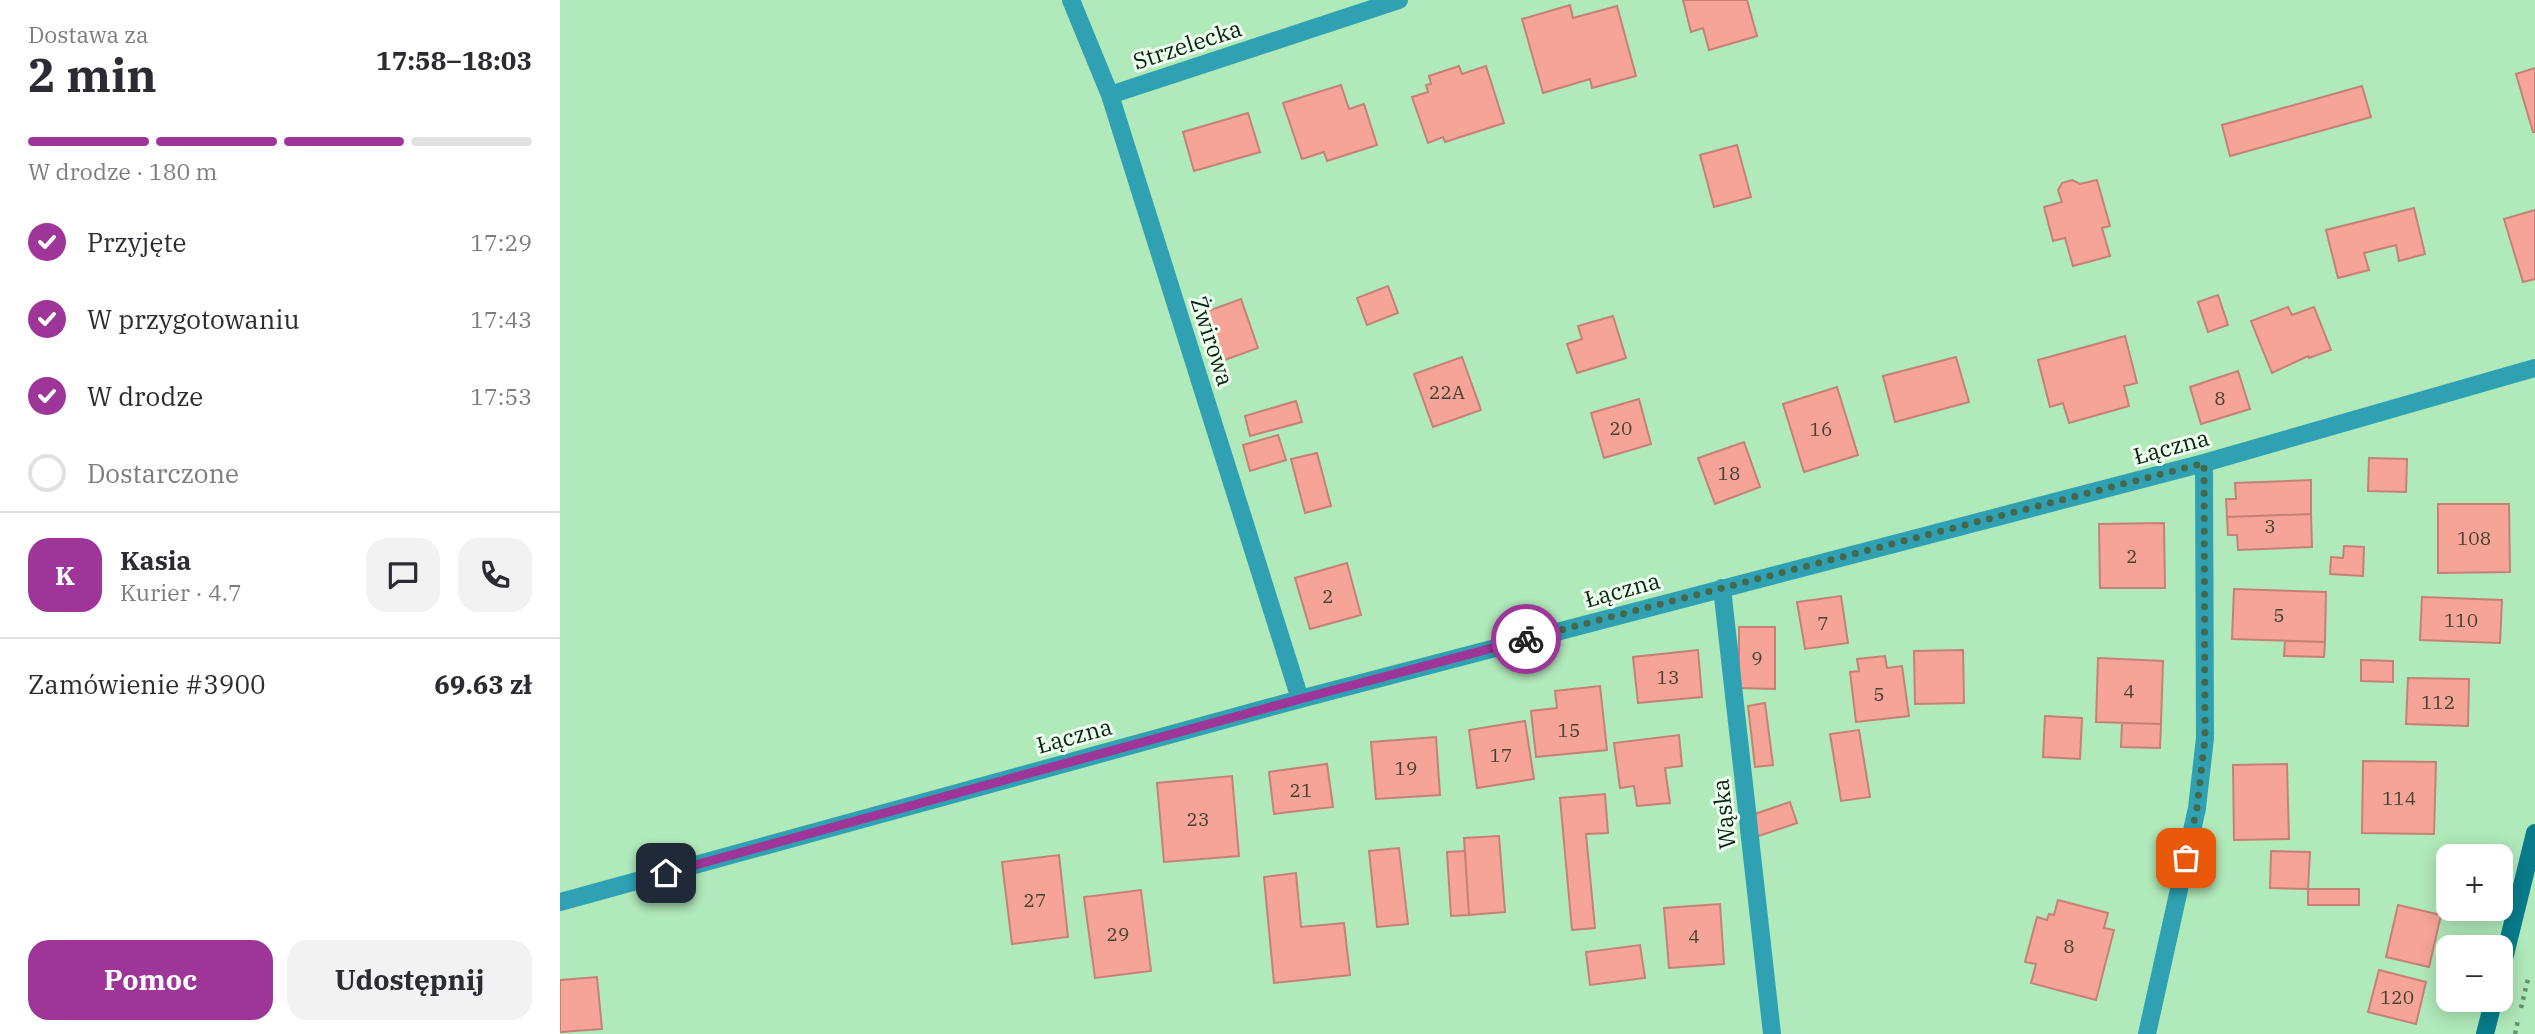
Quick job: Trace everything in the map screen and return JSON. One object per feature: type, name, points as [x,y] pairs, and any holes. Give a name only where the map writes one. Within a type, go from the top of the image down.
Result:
[{"type":"street","name":"Żwirowa","points":[[1071,0],[1110,95],[1300,699]]},
{"type":"street","name":"Strzelecka","points":[[1110,95],[1399,0]]},
{"type":"street","name":"Łączna","points":[[560,902],[1300,699],[2204,463],[2535,368]]},
{"type":"street","points":[[2147,1034],[2197,808],[2205,738],[2204,463]]},
{"type":"street","name":"Wąska","points":[[1722,588],[1772,1034]]},
{"type":"street","points":[[2510,935],[2535,833]]},
{"type":"street","points":[[2485,1034],[2491,1012]]},
{"type":"path","points":[[2515,1034],[2529,972]]},
{"type":"building","points":[[1683,0],[1747,0],[1757,36],[1709,50],[1703,28],[1691,32]]},
{"type":"building","points":[[1570,5],[1573,18],[1617,6],[1636,76],[1592,88],[1590,79],[1543,93],[1522,19]]},
{"type":"building","points":[[1459,66],[1462,74],[1486,66],[1504,123],[1445,142],[1443,137],[1428,143],[1412,97],[1428,92],[1426,85],[1431,84],[1429,76]]},
{"type":"building","points":[[2535,68],[2535,132],[2533,132],[2516,74]]},
{"type":"building","points":[[1341,85],[1349,109],[1364,104],[1377,145],[1327,161],[1324,152],[1302,159],[1283,103]]},
{"type":"building","points":[[2362,86],[2371,117],[2230,156],[2222,125]]},
{"type":"building","points":[[1248,113],[1260,152],[1194,171],[1183,132]]},
{"type":"building","points":[[1737,145],[1751,197],[1714,207],[1700,155]]},
{"type":"building","points":[[2072,180],[2080,184],[2097,180],[2110,226],[2102,228],[2110,256],[2073,266],[2065,238],[2053,241],[2044,207],[2062,202],[2058,190],[2062,183]]},
{"type":"building","points":[[2414,208],[2425,254],[2399,261],[2396,245],[2364,253],[2369,270],[2338,278],[2326,230]]},
{"type":"building","points":[[2535,210],[2535,279],[2523,282],[2504,219]]},
{"type":"building","points":[[1388,286],[1398,313],[1367,325],[1357,298]]},
{"type":"building","points":[[2218,295],[2228,325],[2208,332],[2198,302]]},
{"type":"building","points":[[1241,299],[1258,348],[1222,361],[1205,312]]},
{"type":"building","points":[[2288,307],[2292,315],[2314,307],[2331,350],[2309,358],[2308,356],[2272,373],[2251,321]]},
{"type":"building","points":[[1613,316],[1626,358],[1577,373],[1567,344],[1582,339],[1578,326]]},
{"type":"building","points":[[2125,336],[2137,383],[2124,386],[2129,406],[2069,423],[2063,403],[2050,407],[2038,360]]},
{"type":"building","points":[[1462,357],[1481,410],[1433,427],[1414,374]]},
{"type":"building","points":[[1956,357],[1969,402],[1895,422],[1883,376]]},
{"type":"building","points":[[2238,371],[2250,409],[2201,424],[2190,387]]},
{"type":"building","points":[[1837,387],[1858,455],[1804,472],[1783,404]]},
{"type":"building","points":[[1639,399],[1651,444],[1604,458],[1591,413]]},
{"type":"building","points":[[1296,401],[1302,422],[1250,436],[1245,416]]},
{"type":"building","points":[[1278,435],[1286,460],[1250,471],[1243,445]]},
{"type":"building","points":[[1744,442],[1760,487],[1715,504],[1698,458]]},
{"type":"building","points":[[1317,453],[1331,506],[1305,513],[1291,459]]},
{"type":"building","points":[[2369,458],[2407,459],[2406,492],[2368,491]]},
{"type":"building","points":[[2311,480],[2311,514],[2227,517],[2226,499],[2236,499],[2235,483]]},
{"type":"building","points":[[2438,504],[2509,504],[2510,572],[2438,573]]},
{"type":"building","points":[[2311,514],[2312,547],[2238,550],[2237,535],[2228,535],[2227,517]]},
{"type":"building","points":[[2164,523],[2165,588],[2100,588],[2099,524]]},
{"type":"building","points":[[2344,546],[2364,547],[2363,576],[2330,574],[2331,557],[2343,558]]},
{"type":"building","points":[[1347,563],[1361,615],[1310,629],[1295,578]]},
{"type":"building","points":[[2234,589],[2326,592],[2325,642],[2232,639]]},
{"type":"building","points":[[1841,596],[1848,643],[1805,649],[1797,602]]},
{"type":"building","points":[[2422,597],[2502,600],[2500,643],[2420,640]]},
{"type":"building","points":[[1739,627],[1775,627],[1775,689],[1739,688]]},
{"type":"building","points":[[2285,641],[2325,642],[2324,657],[2284,656]]},
{"type":"building","points":[[1698,650],[1702,697],[1638,703],[1633,657]]},
{"type":"building","points":[[1963,650],[1964,703],[1915,704],[1914,651]]},
{"type":"building","points":[[1885,656],[1887,668],[1902,666],[1909,716],[1856,722],[1850,672],[1859,671],[1857,659]]},
{"type":"building","points":[[2098,658],[2163,661],[2161,724],[2096,722]]},
{"type":"building","points":[[2361,660],[2393,661],[2393,682],[2361,681]]},
{"type":"building","points":[[2408,678],[2469,679],[2468,726],[2406,724]]},
{"type":"building","points":[[1600,686],[1607,750],[1536,757],[1531,711],[1557,708],[1555,691]]},
{"type":"building","points":[[1765,703],[1773,765],[1755,767],[1748,706]]},
{"type":"building","points":[[2045,716],[2082,718],[2080,759],[2043,757]]},
{"type":"building","points":[[1525,721],[1534,779],[1477,788],[1469,730]]},
{"type":"building","points":[[2122,723],[2161,724],[2160,748],[2121,747]]},
{"type":"building","points":[[1859,730],[1870,797],[1841,801],[1830,734]]},
{"type":"building","points":[[1679,735],[1682,766],[1665,768],[1670,803],[1637,806],[1634,786],[1620,788],[1614,743]]},
{"type":"building","points":[[1436,737],[1440,795],[1376,799],[1371,742]]},
{"type":"building","points":[[2363,761],[2436,762],[2434,834],[2362,833]]},
{"type":"building","points":[[1327,764],[1333,807],[1274,814],[1269,772]]},
{"type":"building","points":[[2287,764],[2289,839],[2234,840],[2233,765]]},
{"type":"building","points":[[1232,776],[1239,856],[1164,862],[1157,783]]},
{"type":"building","points":[[1605,794],[1608,833],[1586,834],[1595,928],[1572,930],[1560,798]]},
{"type":"building","points":[[1790,802],[1797,823],[1756,837],[1749,816]]},
{"type":"building","points":[[1499,836],[1505,912],[1469,915],[1464,838]]},
{"type":"building","points":[[1399,848],[1408,924],[1377,927],[1369,851]]},
{"type":"building","points":[[1465,851],[1469,915],[1451,916],[1447,852]]},
{"type":"building","points":[[2271,851],[2310,852],[2308,889],[2270,888]]},
{"type":"building","points":[[1059,855],[1068,937],[1012,944],[1002,862]]},
{"type":"building","points":[[1296,873],[1301,927],[1344,923],[1350,975],[1274,983],[1264,877]]},
{"type":"building","points":[[2308,889],[2359,889],[2359,905],[2308,905]]},
{"type":"building","points":[[1141,890],[1151,971],[1095,978],[1084,897]]},
{"type":"building","points":[[2058,900],[2108,913],[2104,928],[2114,930],[2096,1000],[2031,983],[2036,964],[2025,962],[2037,917],[2047,920],[2049,914],[2054,915]]},
{"type":"building","points":[[1720,904],[1724,964],[1669,968],[1664,908]]},
{"type":"building","points":[[2398,905],[2436,914],[2436,921],[2440,921],[2429,967],[2386,957]]},
{"type":"building","points":[[1640,945],[1645,978],[1590,985],[1586,952]]},
{"type":"building","points":[[2379,970],[2426,982],[2416,1024],[2368,1012]]},
{"type":"building","points":[[597,977],[602,1029],[560,1032],[560,980]]},
{"type":"way so far","points":[[1526,639],[2204,463],[2205,738],[2197,808],[2186,858]]},
{"type":"route","points":[[666,873],[1526,639]]}]
